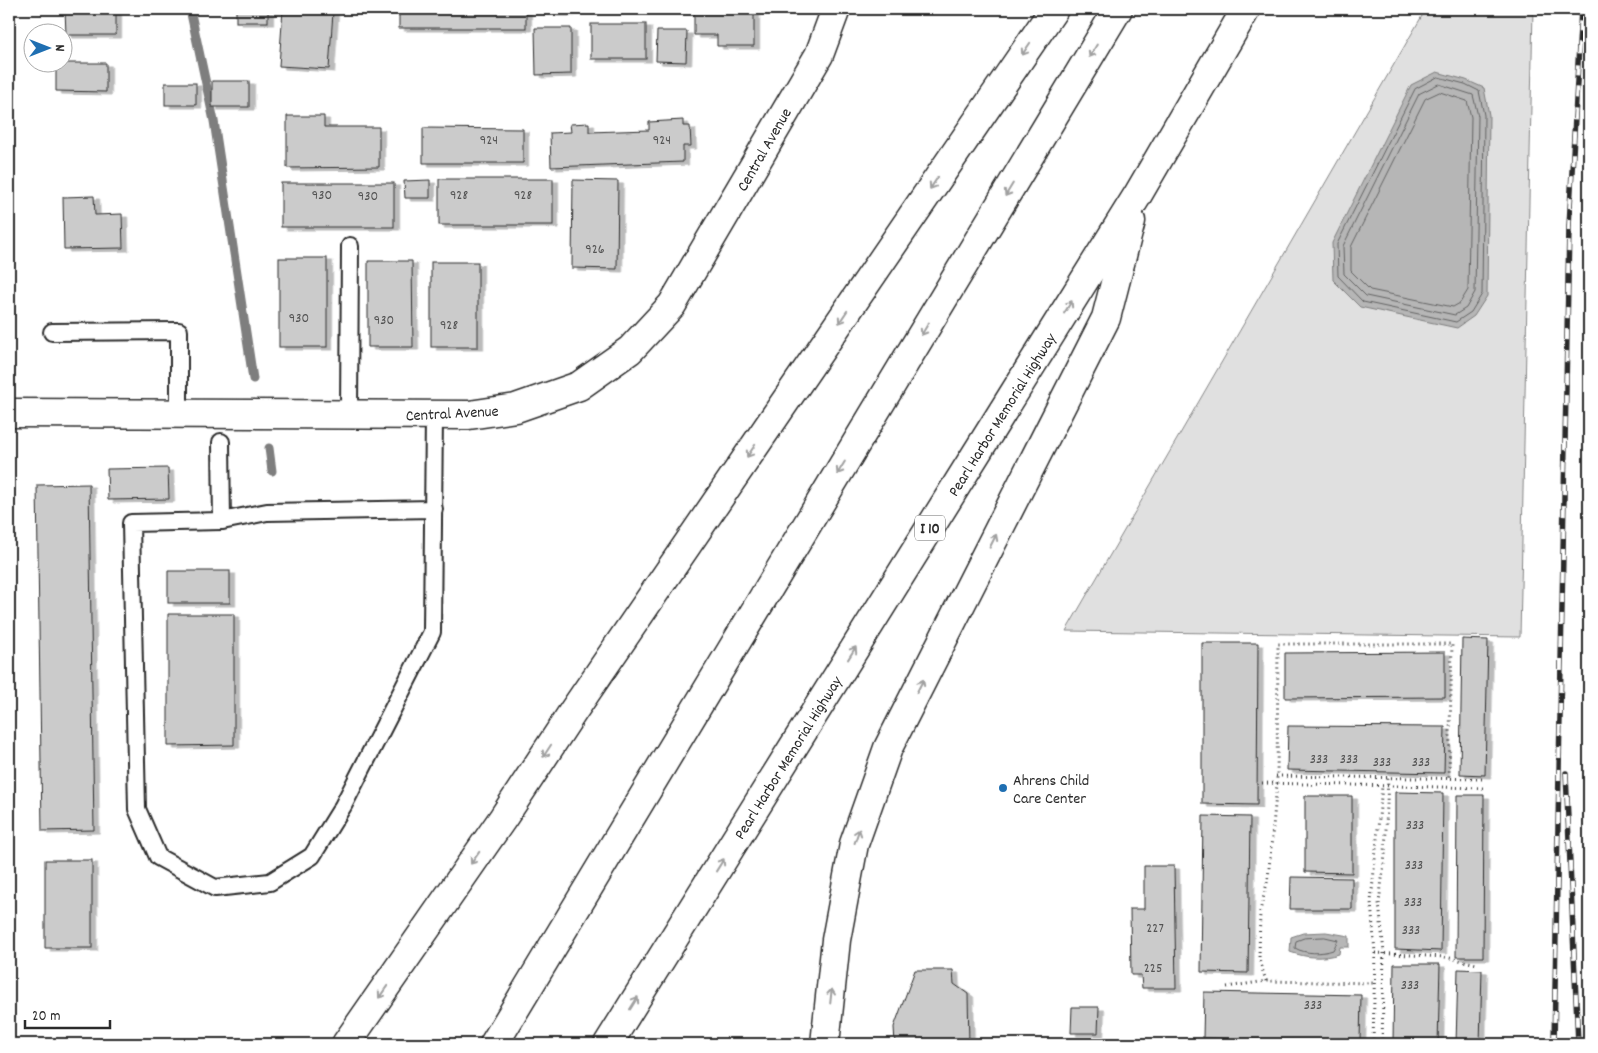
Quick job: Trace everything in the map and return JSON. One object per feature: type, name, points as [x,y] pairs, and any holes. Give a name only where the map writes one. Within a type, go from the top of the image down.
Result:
[{"type":"main road","name":"Central Avenue","points":[[9,413],[349,416],[469,415],[516,408],[579,386],[630,350],[672,305],[819,55],[836,9]]},
{"type":"main road","points":[[346,1044],[503,818],[579,702],[1054,9]]},
{"type":"main road","points":[[494,1044],[1118,9]]},
{"type":"main road","name":"Pearl Harbor Memorial Highway","points":[[608,1044],[1137,196],[1246,9]]},
{"type":"main road","points":[[825,1044],[836,940],[854,844],[888,748],[1106,318],[1137,196]]},
{"type":"lane","points":[[349,416],[350,246]]},
{"type":"lane","points":[[52,332],[179,331],[179,415]]},
{"type":"lane","points":[[434,415],[434,509],[432,632],[343,806],[312,856],[270,882],[215,888],[158,857],[137,809],[131,523],[222,521],[267,512],[434,509]]},
{"type":"lane","points":[[221,442],[222,521]]},
{"type":"path","points":[[1266,981],[1260,958],[1260,911],[1268,879],[1278,784],[1276,776],[1278,644],[1452,644],[1449,778]]},
{"type":"path","points":[[1276,776],[1484,779]]},
{"type":"path","points":[[1382,1044],[1384,953],[1379,903],[1385,855],[1388,777]]},
{"type":"path","points":[[1262,783],[1484,788]]},
{"type":"path","points":[[1373,1044],[1375,953],[1371,902],[1382,786]]},
{"type":"path","points":[[1375,953],[1445,957],[1477,964]]},
{"type":"path","points":[[1227,987],[1266,981],[1374,983]]},
{"type":"shaded area","points":[[1426,9],[1533,9],[1520,637],[1066,631]]},
{"type":"water","points":[[1437,72],[1466,80],[1484,88],[1489,115],[1487,296],[1474,316],[1457,328],[1360,307],[1333,280],[1332,243],[1411,85]]},
{"type":"water","points":[[1326,932],[1349,936],[1349,947],[1340,947],[1339,954],[1327,957],[1308,957],[1290,952],[1291,937],[1303,933]]},
{"type":"building","points":[[65,9],[116,9],[116,35],[72,35],[72,22],[66,22]]},
{"type":"building","points":[[236,9],[268,9],[268,22],[236,22]]},
{"type":"building","points":[[283,9],[333,12],[329,69],[279,66]]},
{"type":"building","points":[[399,9],[526,9],[526,28],[399,28]]},
{"type":"building","points":[[551,9],[569,9],[569,13],[551,13]]},
{"type":"building","points":[[694,9],[754,9],[754,46],[717,46],[717,35],[694,35]]},
{"type":"building","points":[[591,24],[646,24],[646,59],[591,59]]},
{"type":"building","points":[[535,28],[571,28],[571,74],[536,75]]},
{"type":"building","points":[[657,31],[687,31],[686,62],[656,61]]},
{"type":"building","points":[[72,63],[106,63],[106,92],[56,91],[56,72],[72,72]]},
{"type":"building","points":[[212,81],[249,81],[249,107],[212,107]]},
{"type":"building","points":[[165,83],[196,83],[196,105],[165,105]]},
{"type":"building","points":[[287,116],[324,116],[324,127],[379,127],[379,167],[287,168]]},
{"type":"building","points":[[683,120],[683,126],[690,126],[691,146],[683,146],[683,162],[551,167],[550,133],[571,132],[570,124],[589,123],[589,132],[649,130],[649,122]]},
{"type":"building","points":[[423,128],[523,129],[523,163],[423,163]]},
{"type":"building","points":[[439,179],[553,179],[553,225],[439,225]]},
{"type":"building","points":[[430,180],[430,198],[405,198],[404,181]]},
{"type":"building","points":[[573,180],[618,181],[617,269],[572,268]]},
{"type":"building","points":[[281,183],[394,183],[394,227],[281,227]]},
{"type":"building","points":[[94,196],[95,215],[122,214],[123,248],[64,249],[63,197]]},
{"type":"building","points":[[279,258],[327,258],[327,347],[279,347]]},
{"type":"building","points":[[368,261],[412,261],[413,347],[368,347]]},
{"type":"building","points":[[431,262],[478,262],[478,347],[431,347]]},
{"type":"building","points":[[168,468],[169,499],[108,500],[107,469]]},
{"type":"building","points":[[89,484],[94,830],[42,831],[37,485]]},
{"type":"building","points":[[168,571],[230,571],[230,603],[168,603]]},
{"type":"building","points":[[168,614],[234,614],[234,745],[168,746]]},
{"type":"building","points":[[1462,639],[1488,640],[1485,775],[1460,774]]},
{"type":"building","points":[[1202,643],[1258,643],[1257,805],[1202,804]]},
{"type":"building","points":[[1445,652],[1445,697],[1285,698],[1285,653]]},
{"type":"building","points":[[1288,726],[1445,727],[1444,773],[1287,770]]},
{"type":"building","points":[[1395,792],[1443,793],[1441,951],[1395,949]]},
{"type":"building","points":[[1457,795],[1484,795],[1483,957],[1456,957]]},
{"type":"building","points":[[1305,796],[1352,796],[1352,873],[1305,872]]},
{"type":"building","points":[[1203,816],[1250,817],[1248,973],[1201,972]]},
{"type":"building","points":[[45,860],[92,860],[92,948],[45,948]]},
{"type":"building","points":[[1144,866],[1174,866],[1176,988],[1142,988],[1141,975],[1131,975],[1130,909],[1144,909]]},
{"type":"building","points":[[1291,877],[1352,878],[1352,909],[1290,909]]},
{"type":"building","points":[[1394,964],[1440,964],[1438,1044],[1393,1044]]},
{"type":"building","points":[[1458,969],[1482,970],[1480,1044],[1456,1044]]},
{"type":"building","points":[[915,970],[953,970],[954,984],[968,994],[969,1044],[895,1044],[894,1027]]},
{"type":"building","points":[[1204,992],[1361,995],[1360,1042],[1203,1038]]},
{"type":"building","points":[[1072,1007],[1099,1007],[1098,1033],[1071,1033]]},
{"type":"waterway","points":[[190,9],[214,121],[253,379]]},
{"type":"waterway","points":[[269,448],[272,471]]},
{"type":"railway","points":[[1554,1044],[1569,226],[1581,9]]},
{"type":"railway","points":[[1566,773],[1578,1044]]},
{"type":"place","name":"Ahrens Child Care Center","points":[[1003,788]]}]
